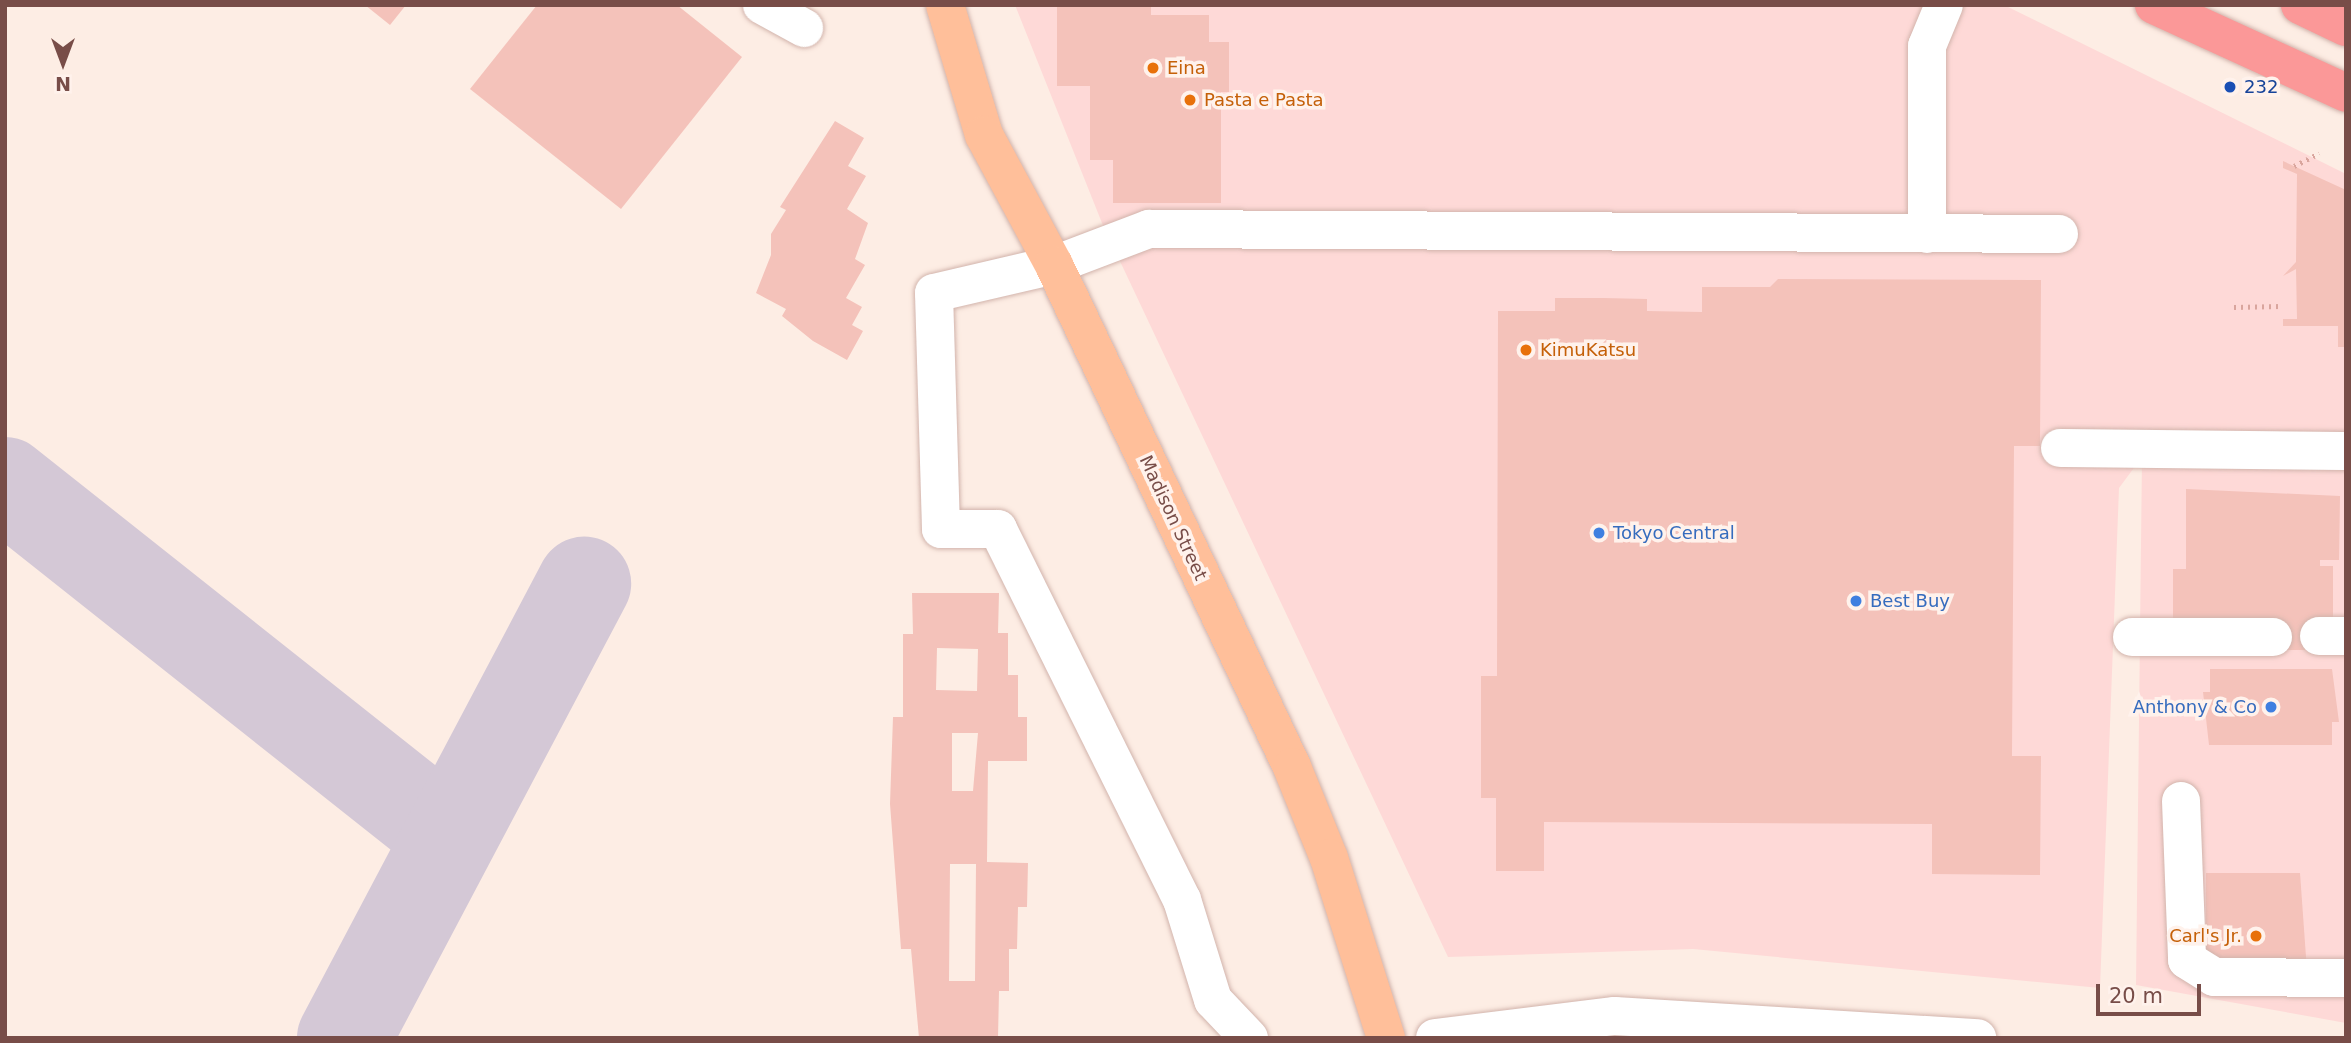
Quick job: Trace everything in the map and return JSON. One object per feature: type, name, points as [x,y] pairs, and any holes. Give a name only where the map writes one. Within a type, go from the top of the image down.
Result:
[{"type":"highway","points":[[2154,5],[2346,93]]},
{"type":"highway","points":[[2300,5],[2346,27]]},
{"type":"main road","name":"Madison Street","points":[[945,5],[984,135],[1054,265],[1292,767],[1334,870],[1386,1038]]},
{"type":"street","points":[[762,5],[804,28]]},
{"type":"street","points":[[1927,234],[1927,46],[1944,5]]},
{"type":"street","points":[[1249,1038],[1213,1000],[1182,900],[998,529],[941,529],[934,293],[1054,265],[1149,229],[2059,234]]},
{"type":"street","points":[[2060,448],[2346,451]]},
{"type":"street","points":[[2132,637],[2273,637]]},
{"type":"street","points":[[2181,801],[2187,960],[2214,977],[2346,978]]},
{"type":"street","points":[[1435,1038],[1615,1016],[1977,1038]]},
{"type":"path","points":[[2294,166],[2319,153]]},
{"type":"path","points":[[2234,307],[2281,306]]},
{"type":"shaded area","points":[[1015,5],[2004,5],[2346,174],[2346,1023],[2136,985],[2142,457],[2119,488],[2100,988],[1693,949],[1448,957],[1102,223]]},
{"type":"building","points":[[365,5],[406,5],[390,25]]},
{"type":"building","points":[[537,5],[677,5],[742,57],[621,209],[470,89]]},
{"type":"building","points":[[1057,5],[1151,5],[1151,15],[1209,15],[1209,42],[1229,42],[1229,92],[1221,92],[1221,203],[1113,203],[1113,160],[1090,160],[1090,86],[1057,86]]},
{"type":"building","points":[[835,121],[864,138],[848,166],[866,176],[847,209],[868,223],[855,259],[865,265],[846,298],[862,307],[852,325],[863,331],[847,360],[813,341],[782,316],[786,309],[756,293],[771,255],[771,234],[786,210],[780,207]]},
{"type":"building","points":[[2283,161],[2346,190],[2346,347],[2338,347],[2338,326],[2283,326],[2283,319],[2297,319],[2296,269],[2283,276],[2296,262],[2297,174],[2283,168]]},
{"type":"building","name":"Best Buy","points":[[1778,279],[2041,280],[2040,446],[2014,446],[2012,756],[2041,756],[2040,875],[1932,874],[1932,824],[1544,822],[1544,871],[1496,871],[1496,798],[1481,798],[1481,676],[1497,676],[1498,311],[1555,311],[1555,298],[1603,298],[1647,299],[1647,311],[1702,312],[1702,287],[1770,287]]},
{"type":"building","points":[[2186,489],[2340,496],[2339,560],[2320,560],[2320,566],[2333,566],[2333,617],[2319,650],[2273,650],[2173,628],[2173,569],[2186,569]]},
{"type":"building","points":[[912,593],[999,593],[998,633],[1008,633],[1008,675],[1018,675],[1018,717],[1027,717],[1027,761],[988,761],[987,862],[1028,863],[1027,907],[1018,907],[1017,949],[1009,949],[1009,991],[999,991],[998,1038],[919,1038],[911,949],[901,949],[890,804],[893,717],[903,717],[903,634],[913,634]],"holes":[[[937,648],[978,649],[977,691],[936,690]],[[952,733],[978,733],[973,791],[952,791]],[[950,864],[976,864],[975,981],[949,981]]]},
{"type":"building","name":"Anthony & Co","points":[[2210,669],[2332,669],[2339,722],[2332,722],[2332,745],[2209,745],[2203,692],[2210,692]]},
{"type":"building","name":"Carl's Jr.","points":[[2206,873],[2300,873],[2307,971],[2206,967]]},
{"type":"taxiway","points":[[5,484],[449,836]]},
{"type":"taxiway","points":[[344,1038],[584,584]]},
{"type":"place","name":"Eina","points":[[1153,68]]},
{"type":"place","name":"232","points":[[2230,87]]},
{"type":"place","name":"Pasta e Pasta","points":[[1190,100]]},
{"type":"place","name":"KimuKatsu","points":[[1526,350]]},
{"type":"place","name":"Tokyo Central","points":[[1599,533]]},
{"type":"place","name":"Best Buy","points":[[1856,601]]},
{"type":"place","name":"Anthony & Co","points":[[2271,707]]},
{"type":"place","name":"Carl's Jr.","points":[[2256,936]]}]
